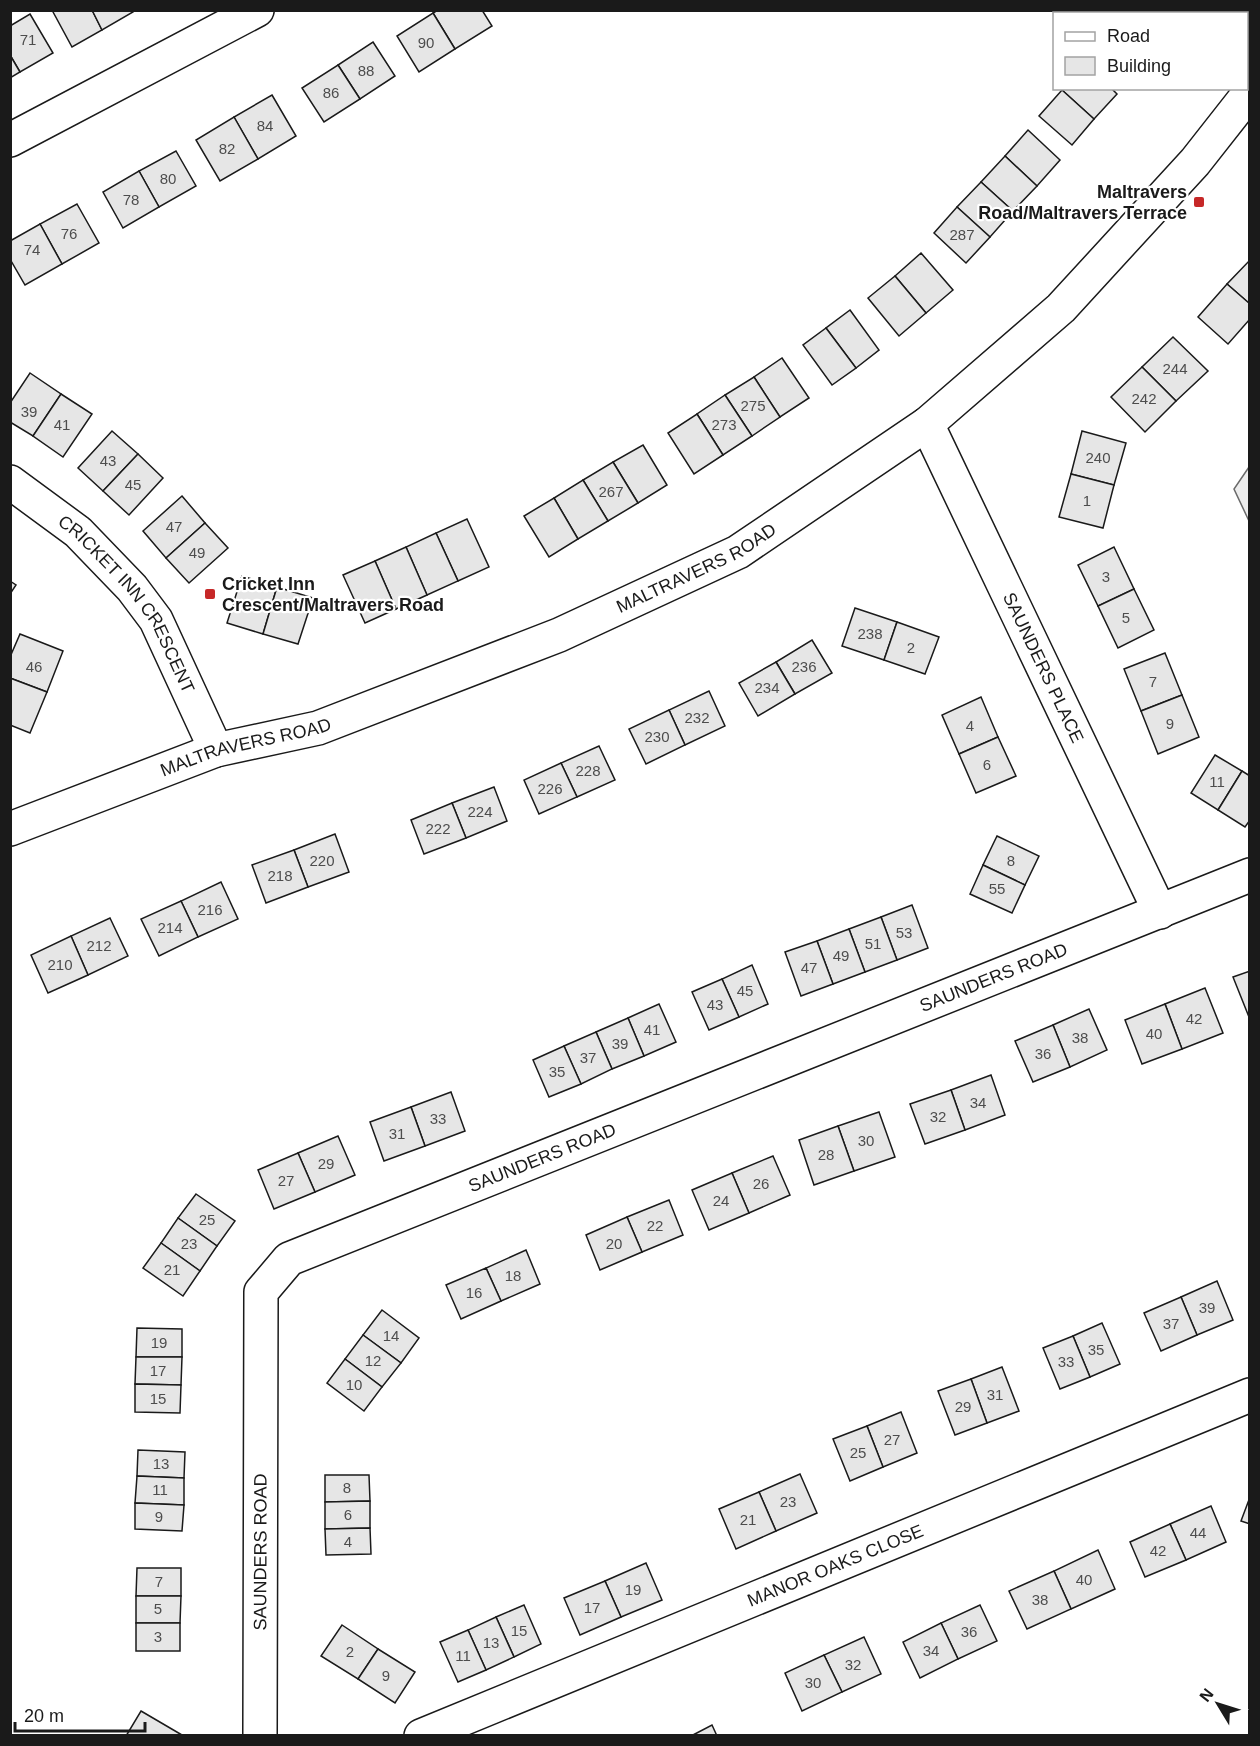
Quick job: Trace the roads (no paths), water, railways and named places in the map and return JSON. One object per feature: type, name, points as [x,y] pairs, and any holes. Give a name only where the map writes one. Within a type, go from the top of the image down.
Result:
[{"type":"street","points":[[10,140],[257,10]]},
{"type":"street","name":"MALTRAVERS ROAD","points":[[10,829],[216,750],[318,728],[559,634],[738,552],[927,424],[1061,308],[1195,162],[1250,92]]},
{"type":"street","name":"SAUNDERS PLACE","points":[[927,424],[1160,912]]},
{"type":"street","name":"CRICKET INN CRESCENT","points":[[10,482],[78,532],[132,588],[156,620],[216,750]]},
{"type":"street","name":"SAUNDERS ROAD","points":[[260,1736],[261,1293],[289,1259],[1250,875]]},
{"type":"street","name":"MANOR OAKS CLOSE","points":[[421,1736],[1250,1395]]},
{"type":"place","name":"Maltravers Road/Maltravers Terrace","points":[[1199,202]]},
{"type":"place","name":"Cricket Inn Crescent/Maltravers Road","points":[[210,594]]}]
